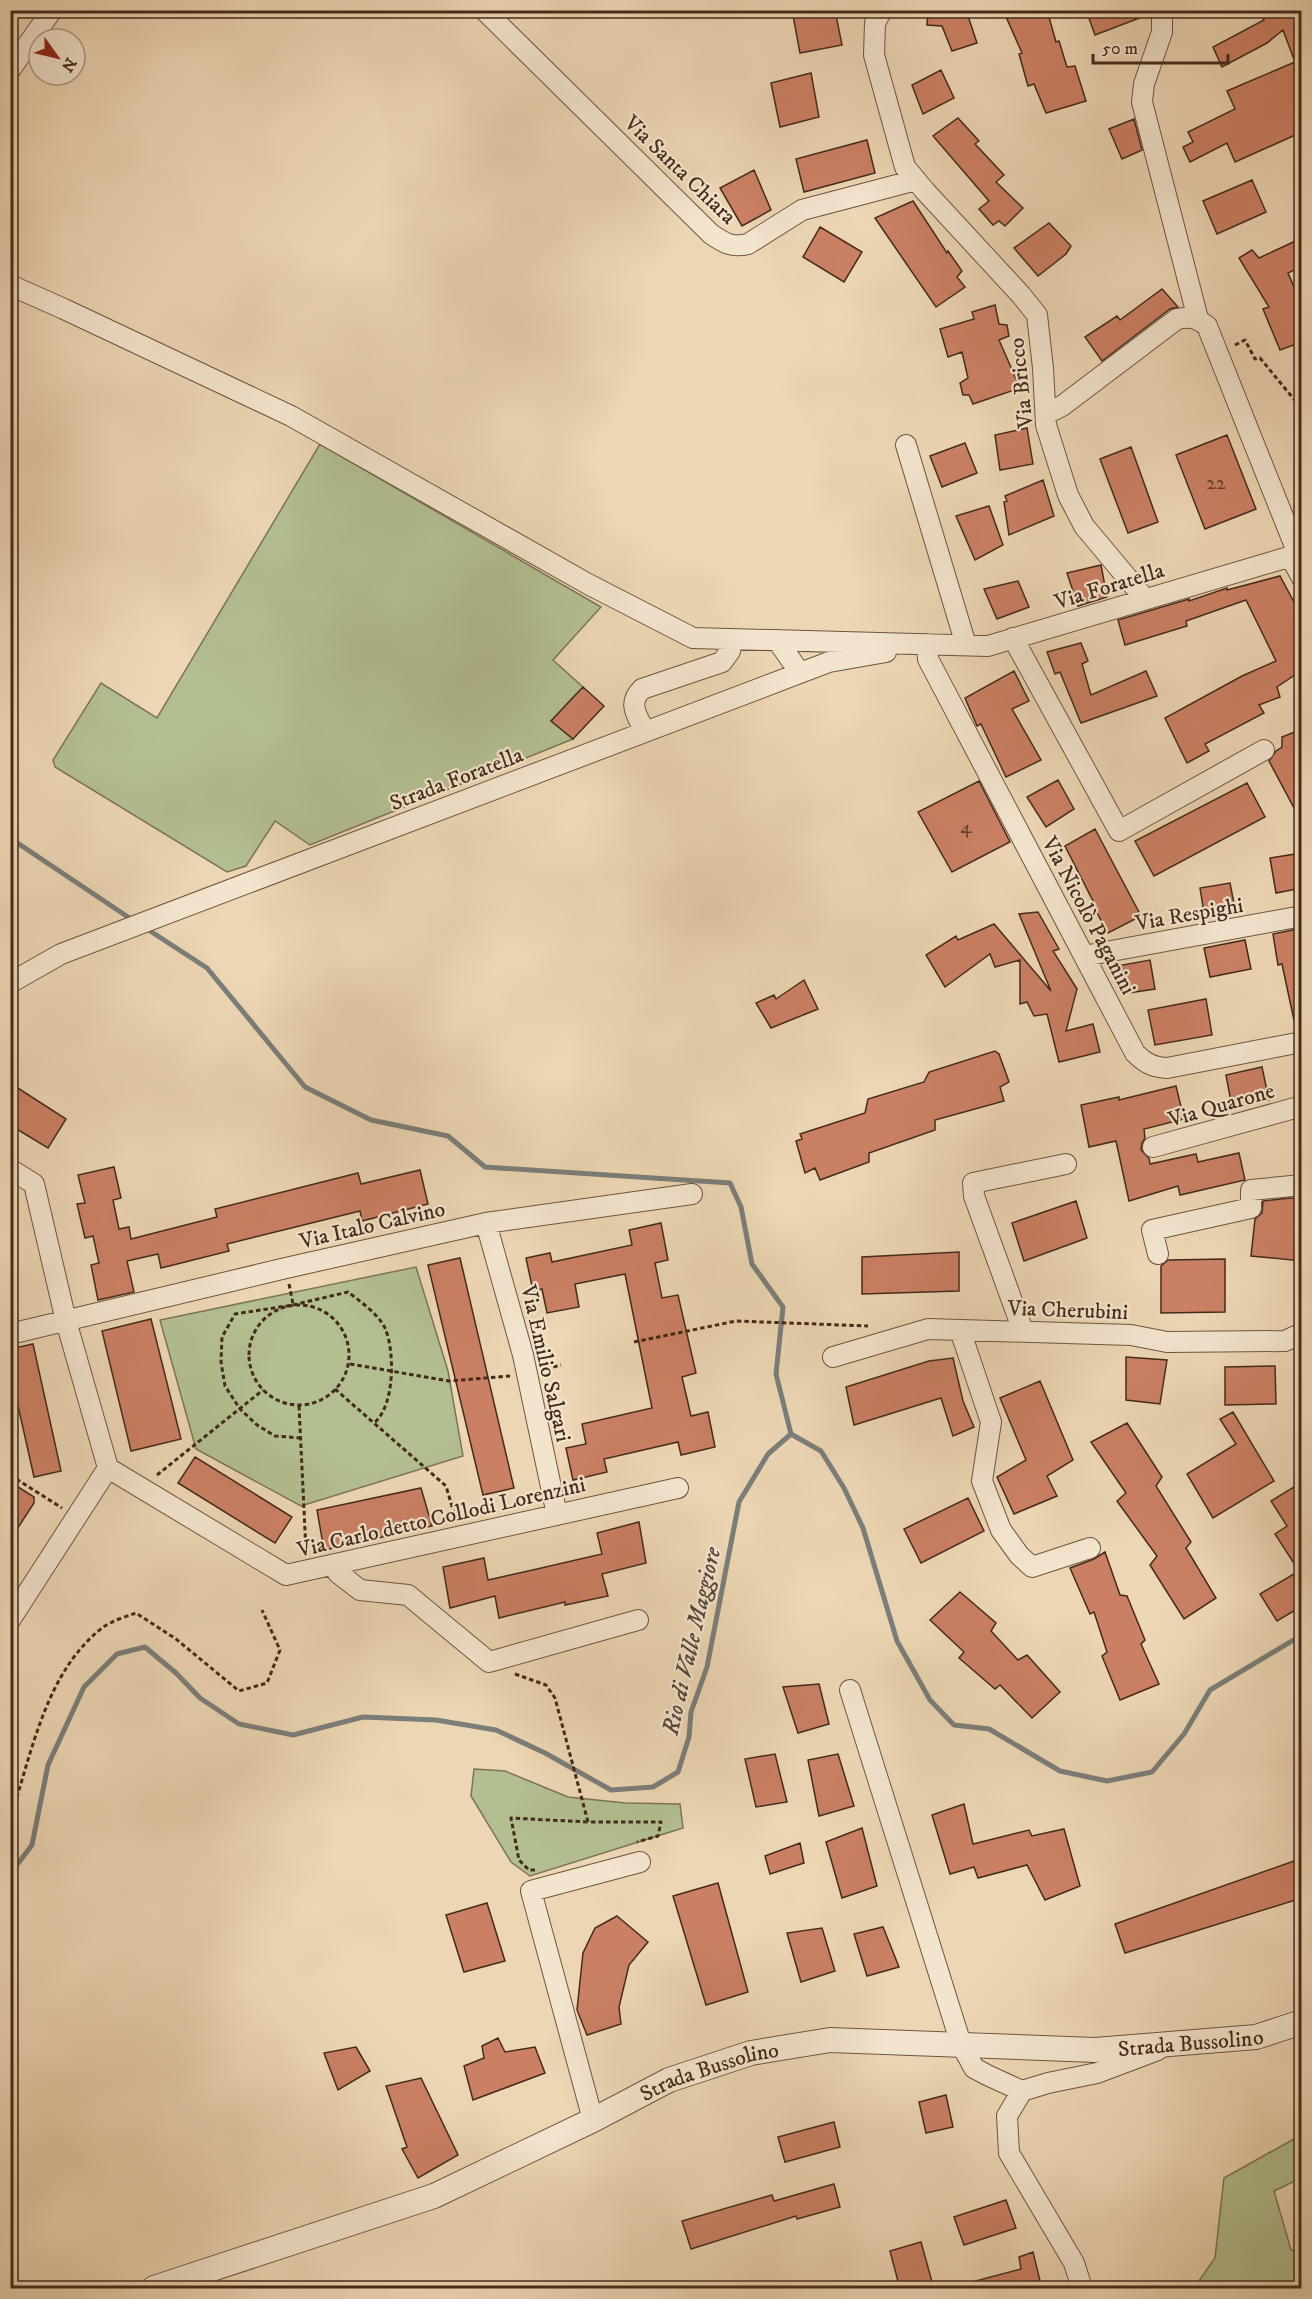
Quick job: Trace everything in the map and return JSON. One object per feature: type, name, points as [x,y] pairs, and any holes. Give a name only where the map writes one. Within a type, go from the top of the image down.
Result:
[{"type":"street","points":[[13,61],[52,10]]},
{"type":"street","name":"Via Santa Chiara","points":[[484,10],[711,234],[725,244],[739,246],[748,244],[802,210],[916,180]]},
{"type":"street","name":"Via Bricco","points":[[882,10],[875,23],[874,55],[905,167],[1037,315],[1046,425],[1068,495],[1084,526],[1144,599]]},
{"type":"street","points":[[1162,10],[1162,32],[1144,84],[1142,102],[1198,319]]},
{"type":"street","points":[[10,285],[291,416],[588,584],[693,638],[927,644]]},
{"type":"street","points":[[1046,414],[1062,406],[1177,319],[1188,316],[1198,319],[1207,326],[1297,554],[1302,578]]},
{"type":"street","points":[[906,445],[966,645]]},
{"type":"street","name":"Via Foratella","points":[[927,644],[988,646],[1297,554]]},
{"type":"street","points":[[1013,638],[1119,831],[1264,750]]},
{"type":"street","points":[[645,732],[634,708],[635,697],[642,689],[722,662],[730,651],[732,639]]},
{"type":"street","points":[[777,640],[800,673]]},
{"type":"street","points":[[810,641],[829,662]]},
{"type":"street","name":"Strada Foratella","points":[[10,983],[61,954],[829,662],[927,644]]},
{"type":"street","name":"Via Nicolò Paganini","points":[[927,644],[928,659],[1135,1053],[1145,1063],[1167,1068],[1302,1042]]},
{"type":"street","name":"Via Respighi","points":[[1084,956],[1302,916]]},
{"type":"street","name":"Via Quarone","points":[[1153,1148],[1302,1106]]},
{"type":"street","points":[[1023,1331],[974,1196],[973,1183],[1066,1164]]},
{"type":"street","points":[[10,1169],[34,1184],[66,1321],[108,1468],[10,1620]]},
{"type":"street","points":[[1158,1254],[1152,1230],[1251,1208],[1251,1190],[1302,1185]]},
{"type":"street","name":"Via Italo Calvino","points":[[10,1334],[486,1223],[692,1194]]},
{"type":"street","name":"Via Emilio Salgari","points":[[486,1223],[527,1374],[557,1515]]},
{"type":"street","name":"Via Cherubini","points":[[833,1357],[928,1329],[1131,1335],[1167,1342],[1285,1341],[1302,1333]]},
{"type":"street","points":[[960,1330],[991,1422],[982,1481],[1001,1530],[1019,1555],[1032,1567],[1090,1548]]},
{"type":"street","name":"Via Carlo detto Collodi Lorenzini","points":[[108,1468],[286,1575],[678,1488]]},
{"type":"street","points":[[333,1564],[338,1573],[360,1590],[408,1594],[489,1662],[638,1620]]},
{"type":"street","points":[[850,1690],[961,2044],[974,2068],[1022,2091],[1097,2073],[1175,2044]]},
{"type":"street","points":[[593,2120],[531,1891],[640,1862]]},
{"type":"street","name":"Strada Bussolino","points":[[154,2289],[434,2196],[593,2120],[669,2080],[751,2053],[830,2040],[1095,2050],[1256,2037],[1302,2022]]},
{"type":"street","points":[[1022,2091],[1007,2116],[1009,2153],[1074,2263],[1082,2289]]},
{"type":"path","points":[[1217,352],[1245,340],[1255,359],[1260,358],[1302,409]]},
{"type":"path","points":[[301,1438],[275,1436],[257,1425],[240,1409],[225,1386],[221,1362],[222,1337],[235,1314],[293,1305],[309,1305],[336,1320],[345,1333],[349,1348],[349,1364],[343,1380],[316,1403],[299,1406],[282,1403],[263,1390],[255,1381],[249,1365],[249,1347],[255,1330],[265,1318],[278,1309],[293,1305],[348,1292],[365,1305],[384,1327],[390,1351],[390,1393],[381,1417],[374,1423]]},
{"type":"path","points":[[634,1342],[736,1321],[794,1323]]},
{"type":"path","points":[[349,1364],[449,1381],[527,1374],[561,1365]]},
{"type":"path","points":[[335,1389],[446,1486],[460,1536]]},
{"type":"path","points":[[141,1488],[263,1390]]},
{"type":"path","points":[[299,1406],[307,1570]]},
{"type":"path","points":[[10,1475],[76,1517]]},
{"type":"path","points":[[10,1819],[50,1698],[74,1655],[104,1626],[136,1613],[176,1639],[239,1691],[267,1683],[280,1650],[262,1610]]},
{"type":"path","points":[[514,1674],[546,1685],[555,1698],[588,1822]]},
{"type":"path","points":[[543,1870],[529,1870],[519,1860],[511,1818],[588,1822],[661,1822],[658,1836],[627,1845]]},
{"type":"green space","points":[[320,444],[601,607],[553,660],[583,687],[551,721],[573,739],[310,845],[275,821],[246,866],[227,872],[55,767],[53,760],[101,683],[157,718]]},
{"type":"green space","points":[[416,1267],[448,1371],[463,1456],[301,1506],[196,1449],[160,1320]]},
{"type":"green space","points":[[474,1769],[505,1771],[568,1797],[625,1803],[680,1804],[683,1828],[530,1876],[511,1862],[471,1796]]},
{"type":"green space","points":[[1301,2135],[1301,2178],[1274,2191],[1291,2250],[1301,2252],[1301,2288],[1194,2288],[1215,2258],[1224,2178]]},
{"type":"building","points":[[792,10],[835,10],[842,45],[800,53]]},
{"type":"building","points":[[928,10],[966,10],[977,43],[952,51],[942,26],[927,25]]},
{"type":"building","points":[[1003,10],[1047,10],[1056,42],[1059,41],[1067,67],[1075,66],[1086,101],[1046,113],[1034,84],[1028,86],[1019,54],[1022,53]]},
{"type":"building","points":[[1086,10],[1150,10],[1150,14],[1095,35]]},
{"type":"building","points":[[1258,10],[1302,10],[1302,132],[1235,162],[1227,143],[1190,162],[1183,147],[1193,142],[1188,132],[1235,109],[1227,91],[1295,62],[1283,30],[1267,43],[1222,67],[1213,47],[1264,20]]},
{"type":"building","points":[[941,70],[954,98],[923,114],[912,85]]},
{"type":"building","points":[[811,73],[819,117],[780,127],[771,83]]},
{"type":"building","points":[[958,118],[979,141],[975,144],[1004,175],[996,182],[1023,208],[1005,226],[999,221],[993,225],[979,209],[989,201],[933,136]]},
{"type":"building","points":[[1134,119],[1142,150],[1122,159],[1109,129]]},
{"type":"building","points":[[867,140],[875,173],[804,192],[796,159]]},
{"type":"building","points":[[754,170],[771,210],[742,226],[720,188]]},
{"type":"building","points":[[1252,180],[1266,212],[1217,234],[1203,201]]},
{"type":"building","points":[[913,201],[947,253],[948,251],[962,271],[957,277],[965,287],[936,307],[875,218]]},
{"type":"building","points":[[1049,223],[1071,246],[1066,254],[1038,276],[1014,248]]},
{"type":"building","points":[[820,227],[862,252],[844,282],[803,257]]},
{"type":"building","points":[[1302,238],[1302,266],[1288,273],[1302,305],[1302,342],[1280,350],[1263,309],[1269,307],[1239,258],[1252,250],[1259,258]]},
{"type":"building","points":[[1162,289],[1178,307],[1170,309],[1102,361],[1085,337],[1117,316],[1120,320]]},
{"type":"building","points":[[995,305],[999,324],[1007,325],[1009,336],[999,340],[1020,388],[973,404],[969,395],[963,395],[960,383],[968,378],[962,352],[948,357],[940,329],[974,319],[972,312]]},
{"type":"building","points":[[1027,428],[1033,464],[1000,470],[995,435]]},
{"type":"building","points":[[1227,435],[1256,509],[1205,529],[1176,455]]},
{"type":"building","points":[[965,443],[977,473],[942,487],[930,456]]},
{"type":"building","points":[[1131,447],[1158,522],[1128,533],[1100,459]]},
{"type":"building","points":[[1043,480],[1054,516],[1009,535],[1005,496]]},
{"type":"building","points":[[989,506],[1003,545],[975,560],[956,516]]},
{"type":"building","points":[[1101,565],[1107,597],[1078,606],[1067,573]]},
{"type":"building","points":[[1280,576],[1302,617],[1302,670],[1277,687],[1280,697],[1259,705],[1264,713],[1205,744],[1209,751],[1187,763],[1165,718],[1242,676],[1276,661],[1246,600],[1186,621],[1187,626],[1125,645],[1118,620],[1227,588],[1227,590]]},
{"type":"building","points":[[1018,581],[1029,607],[997,619],[984,589]]},
{"type":"building","points":[[1081,643],[1088,661],[1082,664],[1091,695],[1146,671],[1157,696],[1081,723],[1060,672],[1055,674],[1047,652]]},
{"type":"building","points":[[1014,671],[1029,701],[1012,709],[1041,760],[1006,777],[981,724],[977,726],[965,698]]},
{"type":"building","points":[[583,687],[604,706],[573,739],[551,721]]},
{"type":"building","points":[[1302,729],[1302,823],[1269,761],[1282,747],[1282,737]]},
{"type":"building","points":[[1058,780],[1074,809],[1046,827],[1027,797]]},
{"type":"building","points":[[979,781],[1010,842],[952,872],[918,812]]},
{"type":"building","points":[[1247,783],[1265,817],[1154,876],[1135,841]]},
{"type":"building","points":[[1095,829],[1141,916],[1108,933],[1065,846]]},
{"type":"building","points":[[1302,853],[1302,888],[1276,893],[1270,858]]},
{"type":"building","points":[[1230,883],[1236,914],[1205,919],[1200,888]]},
{"type":"building","points":[[1038,912],[1059,949],[1053,951],[1077,989],[1066,1031],[1093,1024],[1100,1052],[1059,1062],[1047,1014],[1034,1016],[1027,1002],[1020,1004],[1020,960],[995,967],[990,954],[945,987],[926,955],[956,936],[958,940],[994,924],[1051,991],[1019,914]]},
{"type":"building","points":[[1302,928],[1302,1024],[1295,1025],[1282,964],[1278,965],[1273,934]]},
{"type":"building","points":[[1245,940],[1251,969],[1210,977],[1204,948]]},
{"type":"building","points":[[1150,960],[1155,989],[1122,994],[1117,966]]},
{"type":"building","points":[[804,980],[818,1009],[771,1028],[756,1003],[774,995],[776,999]]},
{"type":"building","points":[[1206,999],[1212,1035],[1155,1045],[1148,1010]]},
{"type":"building","points":[[995,1051],[999,1054],[1009,1082],[1000,1087],[1004,1101],[935,1120],[935,1130],[869,1153],[869,1162],[820,1180],[815,1168],[805,1173],[796,1141],[802,1139],[800,1134],[865,1113],[868,1099],[924,1082],[929,1072]]},
{"type":"building","points":[[1262,1067],[1269,1100],[1232,1107],[1226,1075]]},
{"type":"building","points":[[10,1083],[66,1119],[48,1148],[10,1125]]},
{"type":"building","points":[[1176,1086],[1184,1119],[1144,1129],[1145,1138],[1141,1150],[1149,1158],[1150,1164],[1196,1154],[1198,1162],[1239,1153],[1245,1180],[1180,1195],[1178,1186],[1129,1201],[1116,1141],[1089,1147],[1081,1105],[1119,1097],[1119,1100]]},
{"type":"building","points":[[114,1167],[121,1198],[113,1200],[119,1229],[129,1227],[131,1239],[217,1217],[215,1209],[358,1173],[361,1184],[420,1170],[428,1204],[362,1221],[360,1211],[227,1244],[229,1251],[161,1268],[158,1254],[127,1261],[134,1292],[98,1300],[91,1265],[99,1263],[93,1236],[85,1238],[77,1204],[85,1203],[78,1175]]},
{"type":"building","points":[[1302,1199],[1302,1261],[1251,1256],[1255,1219],[1262,1213],[1263,1201]]},
{"type":"building","points":[[1076,1201],[1087,1238],[1024,1261],[1012,1223]]},
{"type":"building","points":[[661,1223],[668,1260],[655,1263],[662,1298],[678,1295],[696,1373],[682,1377],[691,1416],[708,1412],[715,1447],[681,1455],[678,1442],[604,1459],[607,1472],[573,1480],[566,1448],[586,1444],[582,1424],[652,1408],[625,1274],[575,1284],[579,1307],[547,1313],[542,1289],[533,1291],[526,1258],[550,1253],[552,1262],[632,1245],[629,1230]]},
{"type":"building","points":[[959,1252],[959,1291],[862,1294],[862,1257]]},
{"type":"building","points":[[460,1258],[514,1488],[483,1495],[428,1265]]},
{"type":"building","points":[[1225,1259],[1225,1312],[1161,1313],[1161,1266],[1168,1260]]},
{"type":"building","points":[[151,1319],[181,1439],[131,1451],[102,1331]]},
{"type":"building","points":[[33,1344],[61,1471],[34,1477],[10,1370],[10,1349]]},
{"type":"building","points":[[1126,1357],[1167,1360],[1160,1404],[1126,1400]]},
{"type":"building","points":[[953,1358],[963,1401],[974,1427],[953,1436],[941,1398],[854,1425],[846,1387],[929,1361]]},
{"type":"building","points":[[1275,1366],[1276,1404],[1225,1405],[1225,1367]]},
{"type":"building","points":[[1040,1381],[1073,1460],[1047,1476],[1057,1496],[1014,1514],[997,1477],[1026,1460],[1000,1398]]},
{"type":"building","points":[[1233,1412],[1274,1481],[1213,1518],[1187,1474],[1236,1444],[1220,1419]]},
{"type":"building","points":[[1127,1423],[1162,1477],[1156,1486],[1191,1542],[1186,1548],[1216,1598],[1184,1619],[1150,1565],[1157,1556],[1117,1501],[1126,1493],[1091,1442]]},
{"type":"building","points":[[195,1457],[292,1517],[275,1543],[178,1483]]},
{"type":"building","points":[[10,1482],[34,1497],[34,1503],[10,1540]]},
{"type":"building","points":[[1302,1482],[1302,1606],[1277,1621],[1260,1594],[1299,1571],[1275,1534],[1287,1526],[1271,1501]]},
{"type":"building","points":[[421,1488],[432,1526],[324,1550],[317,1510]]},
{"type":"building","points":[[968,1498],[984,1531],[921,1563],[904,1529]]},
{"type":"building","points":[[639,1522],[646,1563],[602,1574],[608,1596],[565,1605],[565,1602],[499,1618],[495,1596],[450,1608],[443,1567],[484,1558],[488,1580],[537,1569],[602,1554],[597,1533]]},
{"type":"building","points":[[1105,1552],[1120,1595],[1127,1596],[1145,1640],[1141,1644],[1159,1684],[1120,1700],[1102,1656],[1107,1652],[1094,1612],[1090,1614],[1070,1568]]},
{"type":"building","points":[[960,1592],[996,1623],[991,1631],[1018,1660],[1027,1655],[1060,1692],[1032,1718],[1000,1685],[995,1689],[959,1658],[964,1652],[930,1620]]},
{"type":"building","points":[[819,1684],[829,1724],[798,1733],[783,1687]]},
{"type":"building","points":[[775,1754],[787,1802],[756,1807],[745,1759]]},
{"type":"building","points":[[838,1754],[854,1806],[819,1816],[808,1760]]},
{"type":"building","points":[[964,1804],[973,1844],[1029,1830],[1032,1836],[1064,1829],[1080,1886],[1045,1900],[1027,1865],[978,1878],[974,1867],[950,1874],[932,1815]]},
{"type":"building","points":[[862,1828],[877,1886],[842,1898],[826,1842]]},
{"type":"building","points":[[800,1843],[804,1863],[770,1874],[765,1856]]},
{"type":"building","points":[[1297,1860],[1302,1871],[1302,1898],[1125,1953],[1115,1924]]},
{"type":"building","points":[[718,1883],[748,1992],[706,2005],[673,1896]]},
{"type":"building","points":[[487,1903],[505,1961],[464,1972],[446,1915]]},
{"type":"building","points":[[617,1916],[648,1942],[629,1965],[619,2007],[621,2024],[587,2035],[577,2010],[583,1953],[595,1928]]},
{"type":"building","points":[[883,1927],[899,1967],[867,1976],[854,1934]]},
{"type":"building","points":[[822,1928],[835,1971],[801,1982],[787,1933]]},
{"type":"building","points":[[498,2038],[505,2052],[535,2047],[545,2073],[473,2100],[464,2066],[484,2058],[482,2046]]},
{"type":"building","points":[[356,2047],[370,2071],[338,2090],[324,2053]]},
{"type":"building","points":[[421,2078],[458,2155],[418,2178],[402,2149],[407,2147],[386,2086]]},
{"type":"building","points":[[946,2095],[953,2127],[926,2133],[919,2102]]},
{"type":"building","points":[[834,2122],[840,2147],[785,2162],[778,2137]]},
{"type":"building","points":[[834,2184],[840,2207],[797,2219],[796,2216],[691,2249],[682,2221],[772,2195],[774,2201]]},
{"type":"building","points":[[1006,2200],[1016,2228],[964,2245],[954,2217]]},
{"type":"building","points":[[921,2242],[934,2289],[900,2289],[890,2251]]},
{"type":"building","points":[[1033,2252],[1042,2289],[964,2289],[964,2284],[1021,2269],[1019,2257]]},
{"type":"waterway","points":[[10,838],[134,921]]},
{"type":"waterway","points":[[144,927],[207,968],[305,1087],[371,1120],[448,1136],[485,1167],[730,1183],[741,1207],[752,1264],[783,1307],[776,1374],[791,1434]]},
{"type":"waterway","name":"Rio di Valle Maggiore","points":[[10,1874],[32,1845],[48,1765],[84,1687],[117,1654],[145,1647],[176,1673],[200,1698],[239,1724],[293,1735],[363,1717],[436,1720],[496,1730],[545,1753],[611,1790],[653,1787],[678,1772],[689,1737],[691,1712],[707,1667],[739,1502],[768,1454],[791,1434],[821,1451],[844,1488],[863,1528],[897,1641],[930,1700],[954,1725],[989,1729],[1060,1771],[1107,1781],[1152,1772],[1184,1734],[1210,1690],[1302,1635]]}]
